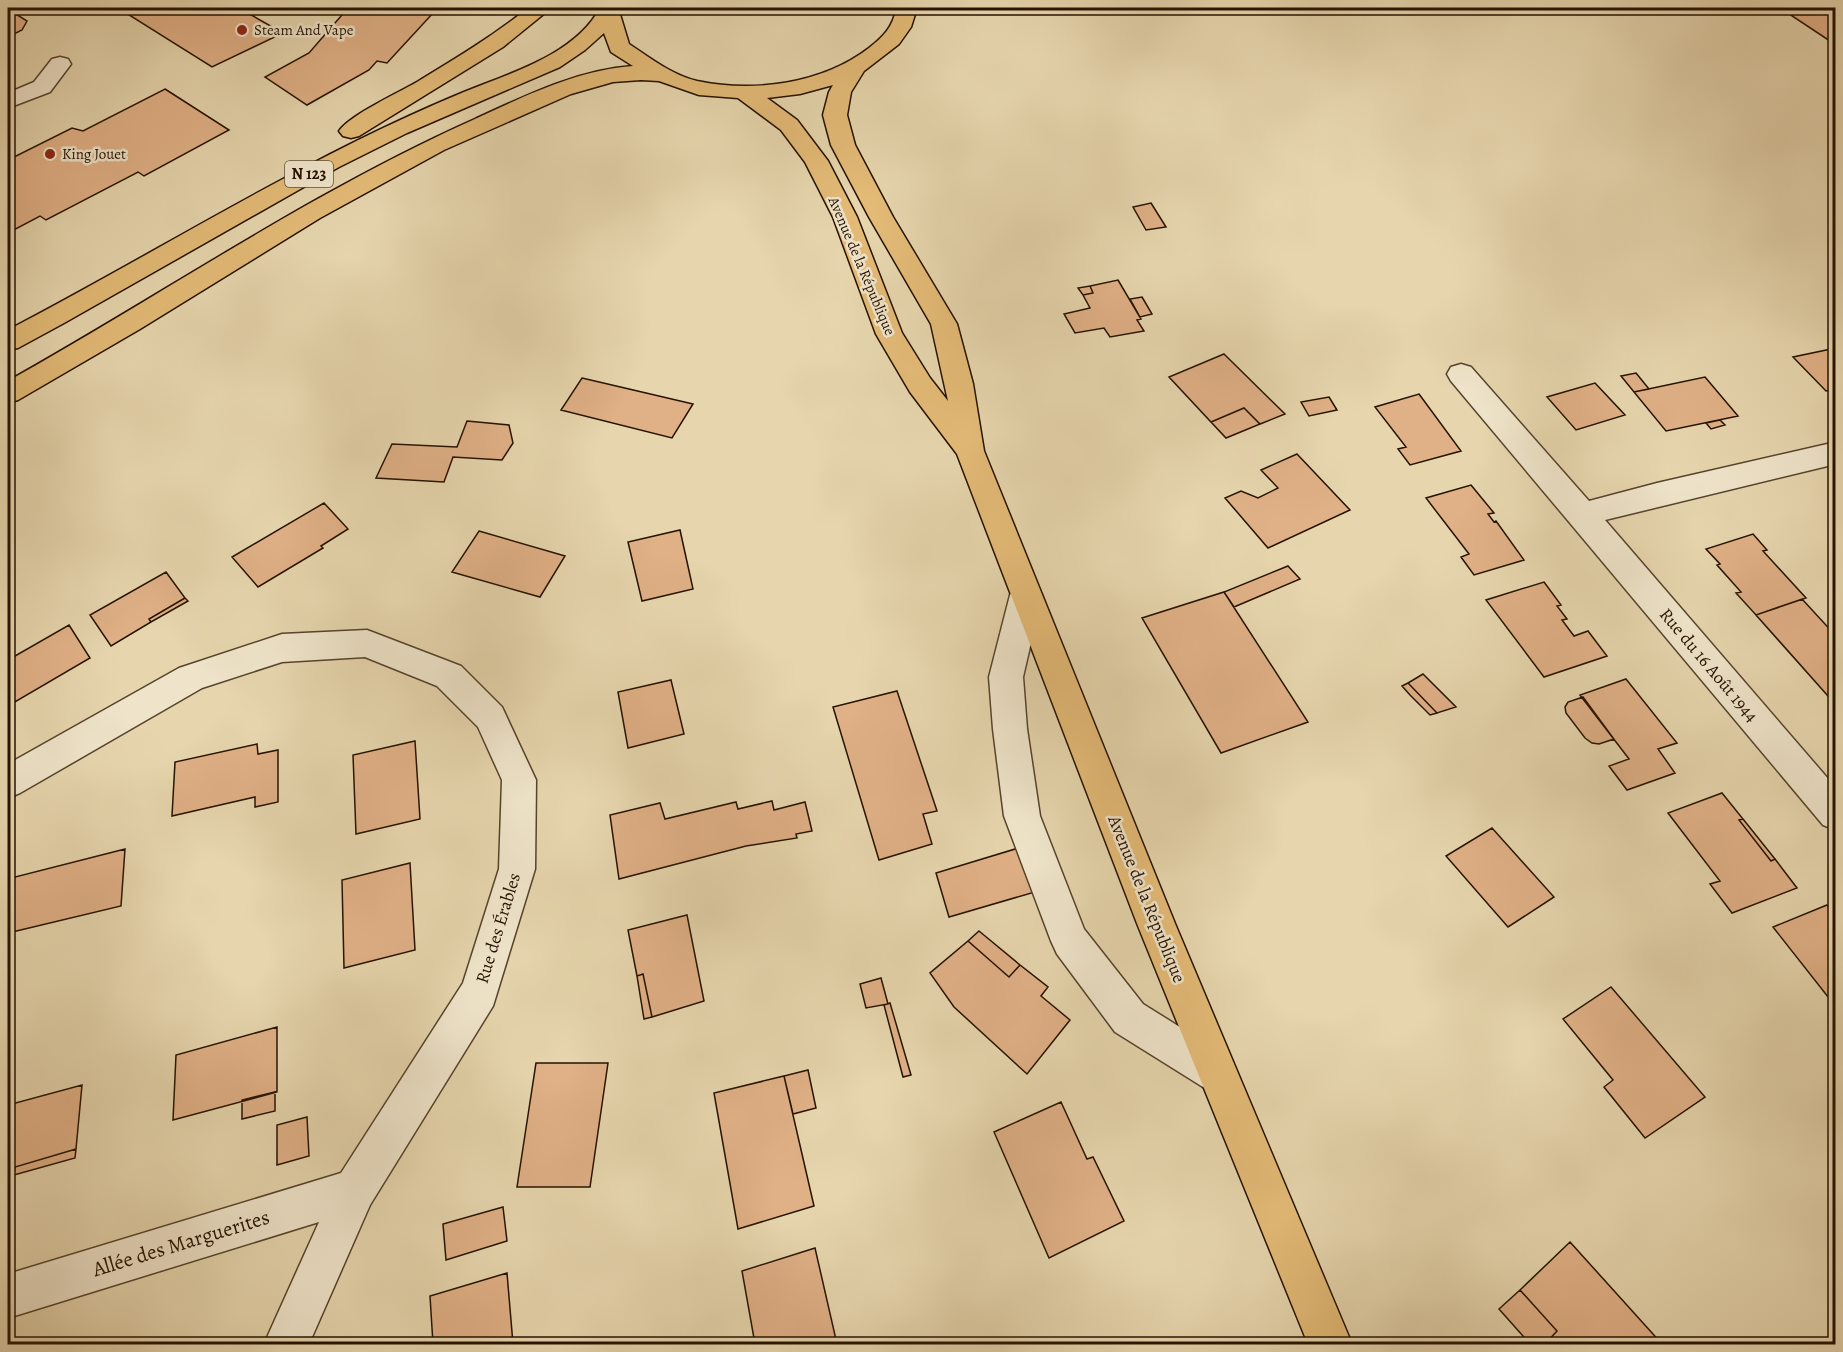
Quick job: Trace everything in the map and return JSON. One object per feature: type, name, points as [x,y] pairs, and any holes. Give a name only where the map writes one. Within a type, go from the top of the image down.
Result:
[{"type":"main road","points":[[190,238],[370,119],[473,58],[523,23],[540,8]]},
{"type":"main road","name":"N 123","points":[[609,10],[619,47],[660,75],[697,88],[744,92],[793,88],[837,76],[854,68],[872,58],[896,36],[907,12],[906,8]]},
{"type":"main road","name":"N 123","points":[[8,341],[190,238],[377,138],[552,62],[574,49],[592,34],[609,10]]},
{"type":"main road","name":"Avenue de la République","points":[[854,68],[840,92],[835,115],[843,145],[881,217],[944,324],[959,384],[970,451],[1217,1073],[1330,1344]]},
{"type":"main road","name":"N 123","points":[[8,393],[69,360],[252,248],[413,155],[459,133],[590,80],[630,73],[660,75]]},
{"type":"main road","name":"Avenue de la République","points":[[744,92],[789,125],[816,161],[845,217],[889,334],[920,385],[970,451]]},
{"type":"street","points":[[8,101],[42,87],[60,64]]},
{"type":"street","name":"Rue du 16 Août 1944","points":[[1461,374],[1584,514],[1634,577],[1836,814]]},
{"type":"street","points":[[1584,514],[1657,494],[1836,453]]},
{"type":"street","points":[[1026,595],[1006,677],[1010,729],[1022,816],[1070,941],[1129,1018],[1217,1073]]},
{"type":"street","name":"Rue des Érables","points":[[8,782],[191,678],[282,648],[367,643],[449,676],[490,717],[519,780],[517,869],[479,992],[355,1190],[286,1344]]},
{"type":"street","name":"Allée des Marguerites","points":[[8,1296],[355,1190]]},
{"type":"building","points":[[118,8],[239,8],[283,33],[212,67]]},
{"type":"building","points":[[348,8],[418,8],[434,12],[387,63],[377,61],[369,70],[307,105],[265,77],[309,53]]},
{"type":"building","points":[[1780,8],[1836,8],[1836,45]]},
{"type":"building","points":[[8,9],[27,21],[22,30],[8,37]]},
{"type":"building","points":[[165,89],[229,130],[144,176],[138,172],[46,220],[40,216],[8,233],[8,160],[72,128],[83,131]]},
{"type":"building","points":[[1151,203],[1166,227],[1146,230],[1133,207]]},
{"type":"building","points":[[1118,280],[1141,319],[1137,320],[1144,331],[1110,337],[1104,328],[1075,333],[1064,314],[1090,308],[1083,295],[1093,293],[1090,286]]},
{"type":"building","points":[[1090,286],[1093,293],[1083,295],[1078,288]]},
{"type":"building","points":[[1142,297],[1152,314],[1140,317],[1130,299]]},
{"type":"building","points":[[1836,348],[1836,389],[1826,391],[1793,357]]},
{"type":"building","points":[[1224,354],[1285,414],[1260,424],[1244,408],[1211,422],[1169,377]]},
{"type":"building","points":[[1636,373],[1649,389],[1634,392],[1621,376]]},
{"type":"building","points":[[1705,377],[1738,416],[1666,431],[1634,392]]},
{"type":"building","points":[[582,378],[693,404],[672,438],[561,410]]},
{"type":"building","points":[[1595,383],[1625,415],[1576,430],[1547,397]]},
{"type":"building","points":[[1419,394],[1461,451],[1410,465],[1398,449],[1406,447],[1375,407]]},
{"type":"building","points":[[1329,397],[1337,410],[1309,416],[1301,402]]},
{"type":"building","points":[[1244,408],[1260,424],[1226,438],[1211,422]]},
{"type":"building","points":[[1720,420],[1725,425],[1711,429],[1706,423]]},
{"type":"building","points":[[467,421],[509,425],[513,443],[502,460],[453,457],[444,482],[376,478],[392,444],[457,447]]},
{"type":"building","points":[[1297,454],[1350,510],[1268,548],[1225,498],[1241,491],[1258,498],[1278,488],[1261,470]]},
{"type":"building","points":[[1471,485],[1494,513],[1488,514],[1494,522],[1496,521],[1524,560],[1474,575],[1461,557],[1469,554],[1426,498]]},
{"type":"building","points":[[324,503],[348,529],[321,546],[323,548],[258,587],[232,557]]},
{"type":"building","points":[[680,530],[693,589],[642,601],[628,542]]},
{"type":"building","points":[[479,531],[565,556],[540,597],[452,572]]},
{"type":"building","points":[[1753,534],[1767,550],[1763,551],[1806,598],[1756,615],[1736,593],[1741,592],[1706,549]]},
{"type":"building","points":[[1288,566],[1300,579],[1234,607],[1224,592]]},
{"type":"building","points":[[166,572],[185,598],[149,619],[151,622],[111,646],[90,615]]},
{"type":"building","points":[[1544,582],[1561,605],[1557,606],[1567,619],[1562,620],[1574,636],[1588,631],[1607,656],[1544,677],[1486,600]]},
{"type":"building","points":[[1224,592],[1308,722],[1221,753],[1142,618]]},
{"type":"building","points":[[185,598],[188,601],[151,622],[149,619]]},
{"type":"building","points":[[1802,599],[1836,636],[1836,705],[1756,615]]},
{"type":"building","points":[[69,625],[90,658],[8,706],[8,660]]},
{"type":"building","points":[[1423,674],[1456,707],[1437,713],[1408,683]]},
{"type":"building","points":[[1626,679],[1677,743],[1658,749],[1675,773],[1627,790],[1609,766],[1629,759],[1580,695]]},
{"type":"building","points":[[671,680],[684,734],[628,748],[618,692]]},
{"type":"building","points":[[1408,683],[1437,713],[1430,715],[1410,695],[1402,686]]},
{"type":"building","points":[[897,691],[937,811],[923,814],[932,844],[879,860],[833,707]]},
{"type":"building","points":[[1583,697],[1614,739],[1599,744],[1592,743],[1585,738],[1566,713],[1565,707],[1568,702]]},
{"type":"building","points":[[415,741],[420,819],[356,834],[353,755]]},
{"type":"building","points":[[257,744],[258,754],[278,750],[278,802],[255,807],[255,797],[172,816],[175,762]]},
{"type":"building","points":[[1722,793],[1743,819],[1739,820],[1771,861],[1775,859],[1797,888],[1732,913],[1710,884],[1720,881],[1668,813]]},
{"type":"building","points":[[772,801],[774,810],[805,802],[812,831],[796,834],[797,838],[746,846],[619,879],[610,815],[660,803],[665,819],[736,802],[738,809]]},
{"type":"building","points":[[1743,819],[1775,859],[1771,861],[1739,820]]},
{"type":"building","points":[[1492,828],[1554,897],[1508,927],[1446,856]]},
{"type":"building","points":[[1035,843],[1052,887],[949,917],[936,873]]},
{"type":"building","points":[[125,849],[121,906],[8,933],[11,878]]},
{"type":"building","points":[[410,863],[415,950],[344,968],[342,880]]},
{"type":"building","points":[[1827,905],[1836,916],[1836,1007],[1773,927]]},
{"type":"building","points":[[687,915],[704,1001],[652,1017],[643,974],[637,976],[628,930]]},
{"type":"building","points":[[979,931],[1020,965],[1009,977],[968,941]]},
{"type":"building","points":[[968,941],[1009,977],[1020,965],[1048,987],[1041,996],[1070,1020],[1027,1074],[954,1007],[930,973]]},
{"type":"building","points":[[643,974],[652,1017],[644,1019],[637,976]]},
{"type":"building","points":[[881,978],[888,1004],[866,1008],[860,984]]},
{"type":"building","points":[[1611,987],[1705,1097],[1645,1138],[1604,1087],[1613,1080],[1563,1019]]},
{"type":"building","points":[[890,1003],[911,1075],[903,1077],[884,1005]]},
{"type":"building","points":[[277,1027],[277,1092],[173,1120],[176,1055]]},
{"type":"building","points":[[536,1063],[608,1063],[590,1187],[517,1187]]},
{"type":"building","points":[[808,1070],[816,1108],[793,1114],[784,1076]]},
{"type":"building","points":[[784,1076],[814,1206],[738,1229],[714,1093]]},
{"type":"building","points":[[82,1085],[76,1149],[15,1167],[14,1175],[8,1177],[8,1105]]},
{"type":"building","points":[[275,1092],[275,1111],[242,1119],[242,1100]]},
{"type":"building","points":[[1061,1102],[1087,1159],[1093,1157],[1124,1221],[1049,1258],[994,1132]]},
{"type":"building","points":[[307,1117],[309,1156],[277,1165],[277,1125]]},
{"type":"building","points":[[76,1149],[75,1158],[14,1175],[15,1167]]},
{"type":"building","points":[[503,1207],[507,1241],[446,1260],[443,1224]]},
{"type":"building","points":[[1570,1242],[1662,1344],[1545,1344],[1557,1331],[1520,1290]]},
{"type":"building","points":[[815,1248],[837,1344],[755,1344],[742,1271]]},
{"type":"building","points":[[507,1273],[513,1344],[433,1344],[430,1296]]},
{"type":"building","points":[[1520,1290],[1557,1331],[1545,1344],[1530,1344],[1499,1309]]},
{"type":"place","name":"Steam And Vape","points":[[242,30]]},
{"type":"place","name":"King Jouet","points":[[50,154]]}]
